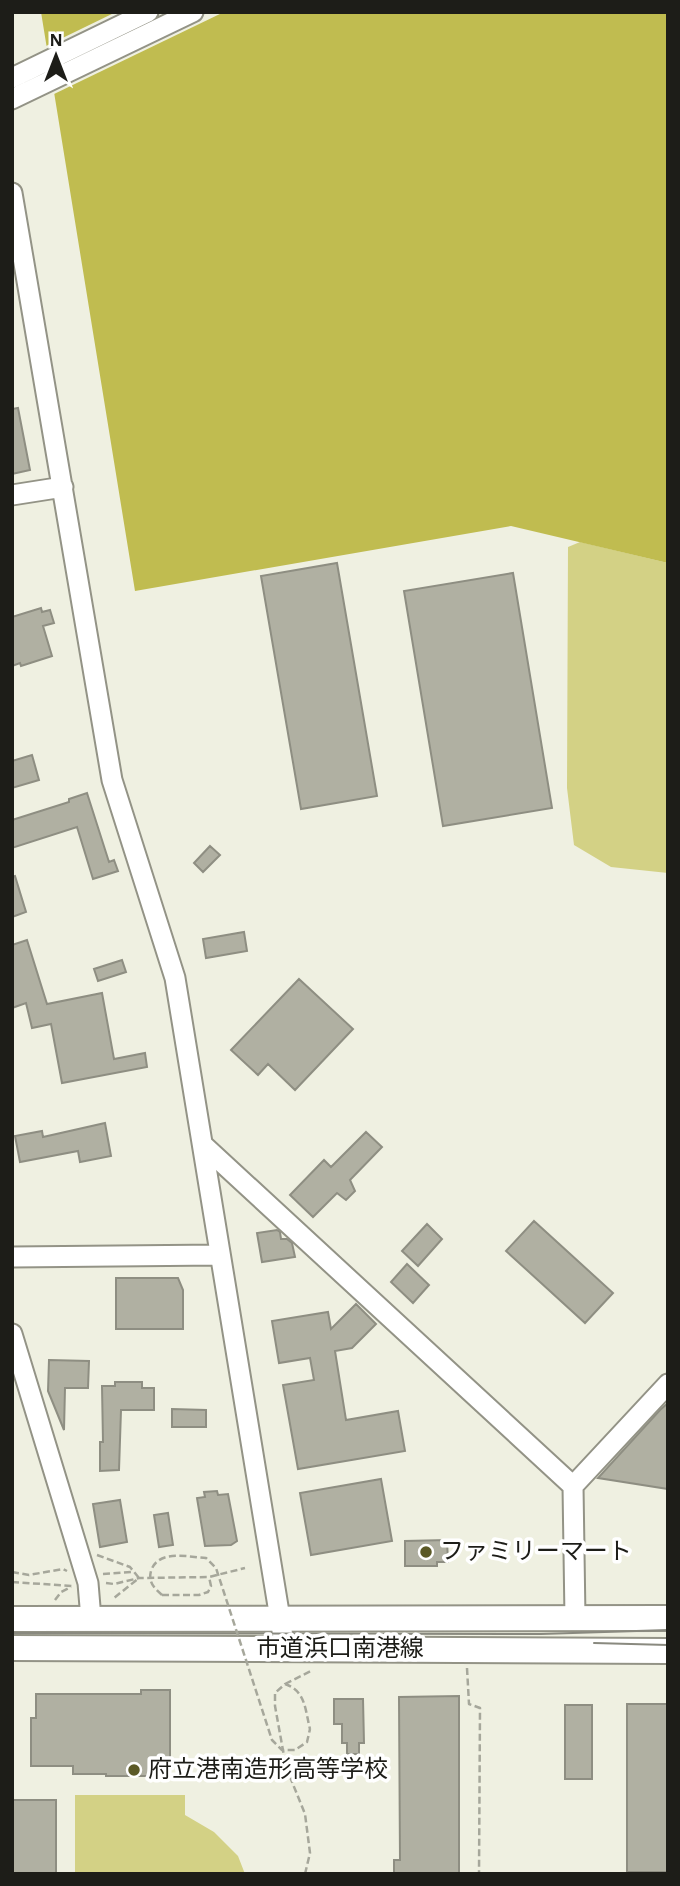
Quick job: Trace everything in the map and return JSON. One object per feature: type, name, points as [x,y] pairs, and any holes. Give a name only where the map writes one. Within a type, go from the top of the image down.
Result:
[{"type":"main road","name":"市道浜口南港線","points":[[12,1619],[668,1618]]},
{"type":"main road","name":"市道浜口南港線","points":[[12,1648],[668,1651]]},
{"type":"street","points":[[12,78],[148,12]]},
{"type":"street","points":[[12,99],[193,12]]},
{"type":"street","points":[[12,193],[112,779],[175,978],[285,1649]]},
{"type":"street","points":[[12,495],[63,487]]},
{"type":"street","points":[[203,1145],[573,1486]]},
{"type":"street","points":[[12,1257],[219,1255]]},
{"type":"street","points":[[12,1334],[87,1581],[91,1619]]},
{"type":"street","points":[[575,1618],[573,1486],[668,1384]]},
{"type":"path","points":[[95,1554],[130,1567],[139,1578]]},
{"type":"path","points":[[209,1577],[211,1586],[208,1592],[199,1595],[162,1595],[152,1586],[149,1576],[159,1558],[169,1556],[206,1558],[216,1568],[272,1740],[282,1750],[295,1750],[307,1742],[310,1729],[302,1697],[295,1687],[285,1684],[275,1693],[275,1706],[286,1767],[305,1814],[310,1853],[305,1874]]},
{"type":"path","points":[[61,1592],[87,1581],[114,1584],[139,1578],[209,1577],[245,1568]]},
{"type":"path","points":[[12,1572],[29,1575],[63,1569],[70,1573]]},
{"type":"path","points":[[12,1582],[87,1581],[134,1572]]},
{"type":"path","points":[[40,1573],[40,1583]]},
{"type":"path","points":[[114,1598],[139,1578]]},
{"type":"path","points":[[467,1661],[469,1704],[480,1708],[479,1874]]},
{"type":"shaded area","points":[[41,12],[668,12],[668,563],[511,526],[135,591]]},
{"type":"shaded area","points":[[580,542],[668,563],[668,873],[611,867],[574,845],[567,788],[568,547]]},
{"type":"shaded area","points":[[75,1795],[185,1795],[185,1815],[214,1832],[238,1856],[245,1874],[75,1874]]},
{"type":"pier","points":[[116,12],[224,12],[52,95],[44,47]]},
{"type":"building","points":[[18,408],[30,470],[12,474],[12,409]]},
{"type":"building","points":[[337,563],[377,796],[301,809],[261,576]]},
{"type":"building","points":[[513,573],[552,808],[443,826],[404,591]]},
{"type":"building","points":[[41,608],[42,612],[50,610],[54,623],[43,626],[52,656],[21,666],[20,663],[12,666],[12,617]]},
{"type":"building","points":[[32,755],[39,780],[12,788],[12,761]]},
{"type":"building","points":[[87,793],[109,862],[114,860],[118,871],[93,879],[77,827],[12,848],[12,820],[69,802],[69,799]]},
{"type":"building","points":[[210,846],[220,855],[203,872],[194,863]]},
{"type":"building","points":[[15,876],[26,912],[12,917],[12,877]]},
{"type":"building","points":[[244,932],[247,951],[206,958],[203,939]]},
{"type":"building","points":[[27,940],[47,1004],[102,993],[114,1059],[145,1053],[147,1067],[62,1083],[51,1024],[32,1028],[26,1003],[12,1008],[12,945]]},
{"type":"building","points":[[122,960],[126,972],[98,981],[94,969]]},
{"type":"building","points":[[299,979],[353,1029],[295,1090],[268,1064],[258,1075],[231,1050]]},
{"type":"building","points":[[105,1123],[111,1156],[80,1162],[78,1151],[20,1162],[15,1136],[42,1131],[43,1137]]},
{"type":"building","points":[[366,1132],[382,1147],[350,1180],[355,1191],[346,1200],[337,1193],[313,1217],[290,1195],[324,1160],[331,1167]]},
{"type":"building","points":[[534,1221],[613,1293],[585,1323],[506,1251]]},
{"type":"building","points":[[427,1224],[442,1239],[418,1266],[402,1251]]},
{"type":"building","points":[[277,1230],[281,1239],[292,1243],[295,1257],[262,1262],[257,1233]]},
{"type":"building","points":[[407,1264],[429,1285],[413,1303],[391,1282]]},
{"type":"building","points":[[116,1278],[178,1278],[183,1290],[183,1329],[116,1329]]},
{"type":"building","points":[[356,1304],[376,1324],[352,1348],[335,1351],[346,1420],[398,1411],[405,1451],[298,1469],[283,1385],[314,1380],[310,1358],[279,1363],[272,1321],[328,1312],[331,1329]]},
{"type":"building","points":[[49,1360],[89,1361],[88,1388],[65,1388],[64,1430],[48,1391]]},
{"type":"building","points":[[115,1382],[142,1382],[142,1388],[154,1388],[154,1410],[121,1410],[119,1470],[100,1471],[100,1442],[103,1442],[102,1386],[115,1386]]},
{"type":"building","points":[[668,1403],[668,1489],[598,1478],[660,1410]]},
{"type":"building","points":[[172,1409],[206,1410],[206,1427],[172,1427]]},
{"type":"building","points":[[381,1479],[392,1541],[311,1555],[300,1493]]},
{"type":"building","points":[[217,1491],[218,1495],[228,1494],[237,1541],[231,1545],[205,1546],[197,1498],[205,1497],[204,1492]]},
{"type":"building","points":[[120,1500],[127,1542],[100,1547],[93,1504]]},
{"type":"building","points":[[168,1513],[173,1545],[159,1547],[154,1515]]},
{"type":"building","name":"ファミリーマート","points":[[447,1540],[448,1562],[437,1562],[437,1566],[405,1566],[405,1541]]},
{"type":"building","points":[[141,1690],[170,1690],[170,1776],[73,1774],[73,1766],[31,1766],[31,1718],[36,1718],[36,1694],[141,1694]]},
{"type":"building","points":[[459,1696],[459,1874],[394,1874],[394,1860],[400,1860],[399,1697]]},
{"type":"building","points":[[334,1699],[363,1699],[364,1743],[359,1743],[359,1754],[347,1754],[347,1743],[342,1743],[342,1724],[334,1724]]},
{"type":"building","points":[[627,1704],[668,1704],[668,1872],[627,1872]]},
{"type":"building","points":[[565,1705],[592,1705],[592,1779],[565,1779]]},
{"type":"building","points":[[12,1800],[56,1800],[56,1874],[12,1874]]},
{"type":"tram line","points":[[12,1633],[541,1634],[668,1630]]},
{"type":"tram line","points":[[594,1643],[668,1645]]},
{"type":"place","name":"ファミリーマート","points":[[426,1552]]},
{"type":"place","name":"府立港南造形高等学校","points":[[134,1770]]}]
